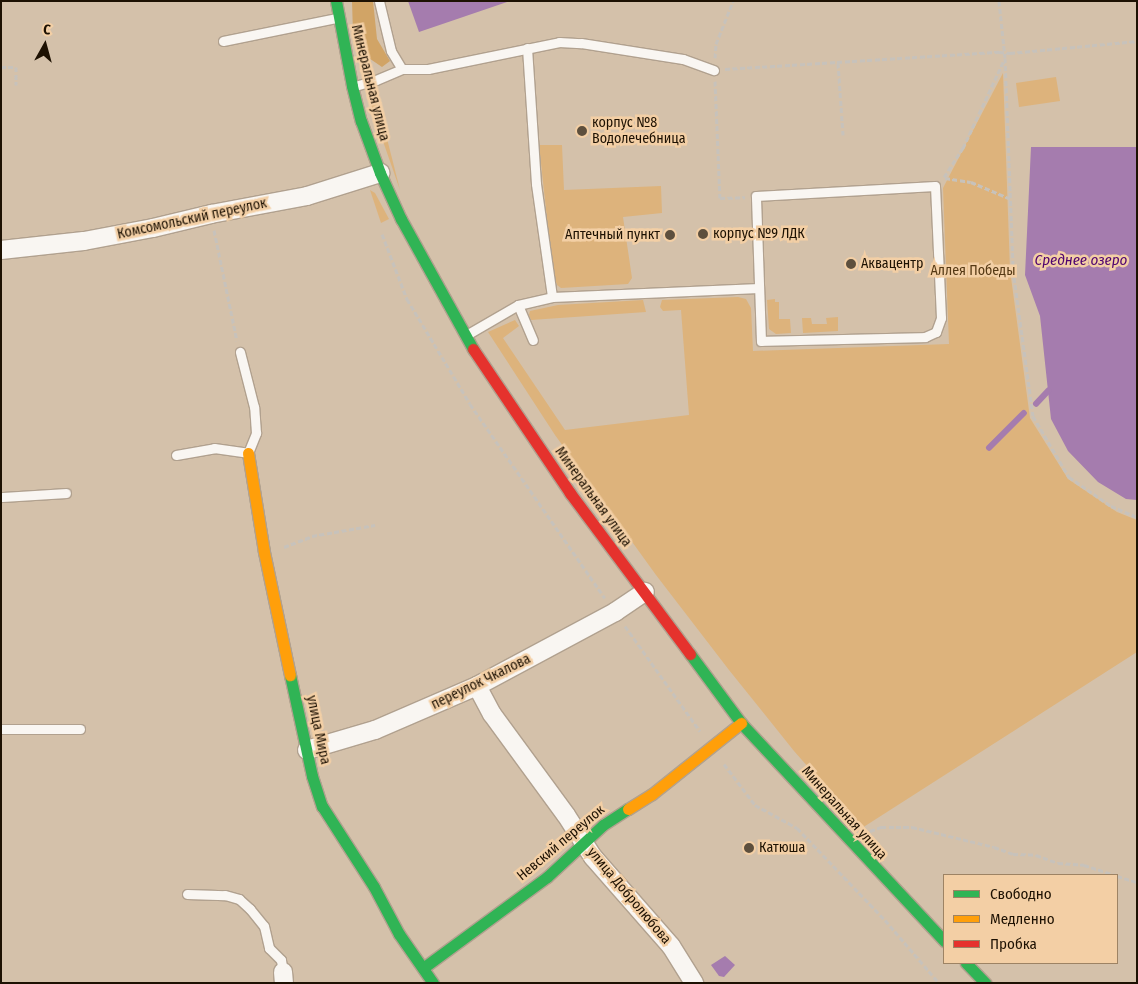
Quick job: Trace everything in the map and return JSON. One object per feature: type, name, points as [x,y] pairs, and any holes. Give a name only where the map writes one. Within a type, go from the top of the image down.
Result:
[{"type":"main road","name":"Минеральная улица","points":[[336,1],[352,86],[380,173],[401,219],[465,336],[570,493],[741,723],[943,940]]},
{"type":"main road","name":"улица Мира","points":[[248,453],[264,552],[312,776],[322,806],[374,887],[399,934],[433,983]]},
{"type":"main road","name":"Невский переулок","points":[[423,968],[547,876],[603,825],[652,794],[741,723]]},
{"type":"main road","points":[[967,964],[982,982]]},
{"type":"street","name":"Комсомольский переулок","points":[[1,250],[84,241],[153,228],[211,214],[307,196],[380,173]]},
{"type":"street","name":"переулок Чкалова","points":[[307,750],[375,730],[476,686],[615,612],[645,592]]},
{"type":"street","name":"улица Добролюбова","points":[[476,686],[492,714],[593,857],[671,946],[694,983]]},
{"type":"lane","points":[[379,1],[391,52],[402,68]]},
{"type":"lane","points":[[223,42],[338,17]]},
{"type":"lane","points":[[352,86],[376,80],[402,68],[412,70],[428,69],[559,42],[581,43],[683,59],[714,70]]},
{"type":"lane","points":[[527,48],[536,184],[552,296]]},
{"type":"lane","points":[[935,186],[941,318],[936,332],[925,337],[761,341],[756,196],[935,186]]},
{"type":"lane","points":[[465,336],[518,306],[552,296],[759,288]]},
{"type":"lane","points":[[518,306],[533,340]]},
{"type":"lane","points":[[176,455],[214,448],[248,453],[256,433],[255,416],[240,352]]},
{"type":"lane","points":[[1,497],[66,493]]},
{"type":"lane","points":[[1,729],[80,730]]},
{"type":"lane","points":[[187,894],[225,895],[239,899],[264,926],[269,948],[281,960],[284,977]]},
{"type":"path","points":[[733,1],[716,44],[714,70],[720,198],[756,196]]},
{"type":"path","points":[[999,1],[1006,58],[1013,270],[1031,408],[1035,421],[1069,477],[1111,506],[1137,517]]},
{"type":"path","points":[[714,70],[1004,52],[1137,41]]},
{"type":"path","points":[[935,186],[944,178],[963,148],[1006,58]]},
{"type":"path","points":[[838,63],[843,135]]},
{"type":"path","points":[[1,67],[16,67],[16,86]]},
{"type":"path","points":[[944,178],[971,182],[1010,199]]},
{"type":"path","points":[[211,214],[240,352]]},
{"type":"path","points":[[291,543],[312,536],[374,525]]},
{"type":"path","points":[[847,839],[860,832],[881,828],[912,827],[994,847],[1013,854],[1036,855],[1058,863],[1084,865],[1110,874]]},
{"type":"path","points":[[1118,877],[1137,882]]},
{"type":"green space","name":"Аллея Победы","points":[[1003,73],[1010,270],[1030,418],[1068,479],[1117,512],[1137,520],[1137,652],[862,828],[794,751],[656,575],[555,435],[488,332],[515,320],[519,326],[503,338],[565,430],[689,415],[681,310],[663,311],[660,307],[662,300],[738,297],[746,299],[751,308],[753,351],[949,344],[943,188]]},
{"type":"green space","points":[[1056,77],[1060,101],[1019,107],[1016,83]]},
{"type":"green space","points":[[373,90],[377,99],[400,190],[370,104]]},
{"type":"green space","points":[[539,145],[562,145],[564,190],[661,186],[662,213],[623,217],[632,278],[628,284],[561,288],[557,285],[553,273]]},
{"type":"green space","points":[[370,190],[375,193],[389,219],[381,223]]},
{"type":"green space","points":[[775,299],[775,302],[779,302],[779,319],[790,319],[791,333],[776,334],[769,329],[767,300]]},
{"type":"green space","points":[[643,300],[646,312],[531,320],[529,315],[530,311],[558,305]]},
{"type":"green space","points":[[838,317],[838,331],[803,333],[802,318],[811,318],[812,324],[827,324],[826,318]]},
{"type":"shaded area","points":[[352,1],[373,1],[377,39],[390,61],[382,67],[360,52],[353,34]]},
{"type":"water","points":[[408,1],[510,1],[419,32]]},
{"type":"water","name":"Среднее озеро","points":[[1031,147],[1137,147],[1137,500],[1126,499],[1098,482],[1068,451],[1051,419],[1040,316],[1025,275]]},
{"type":"water","points":[[725,956],[735,965],[724,977],[719,976],[711,965]]},
{"type":"waterway","points":[[1036,404],[1048,391]]},
{"type":"waterway","points":[[989,448],[1024,413]]},
{"type":"traffic: fast","points":[[336,1],[352,86],[361,121],[380,173],[401,219],[473,349]]},
{"type":"traffic: fast","points":[[690,654],[741,723],[943,940]]},
{"type":"traffic: fast","points":[[290,675],[312,776],[322,806],[374,887],[399,934],[433,983]]},
{"type":"traffic: fast","points":[[423,968],[547,877],[603,825],[628,809]]},
{"type":"traffic: fast","points":[[967,964],[985,983]]},
{"type":"traffic: slow","points":[[248,453],[264,552],[290,675]]},
{"type":"traffic: slow","points":[[628,809],[652,794],[741,723]]},
{"type":"traffic: jam","points":[[473,349],[570,493],[690,654]]},
{"type":"place","name":"корпус №8 Водолечебница","points":[[582,131]]},
{"type":"place","name":"корпус №9 ЛДК","points":[[703,234]]},
{"type":"place","name":"Аптечный пункт","points":[[670,235]]},
{"type":"place","name":"Аквацентр","points":[[851,264]]},
{"type":"place","name":"Катюша","points":[[749,848]]}]
